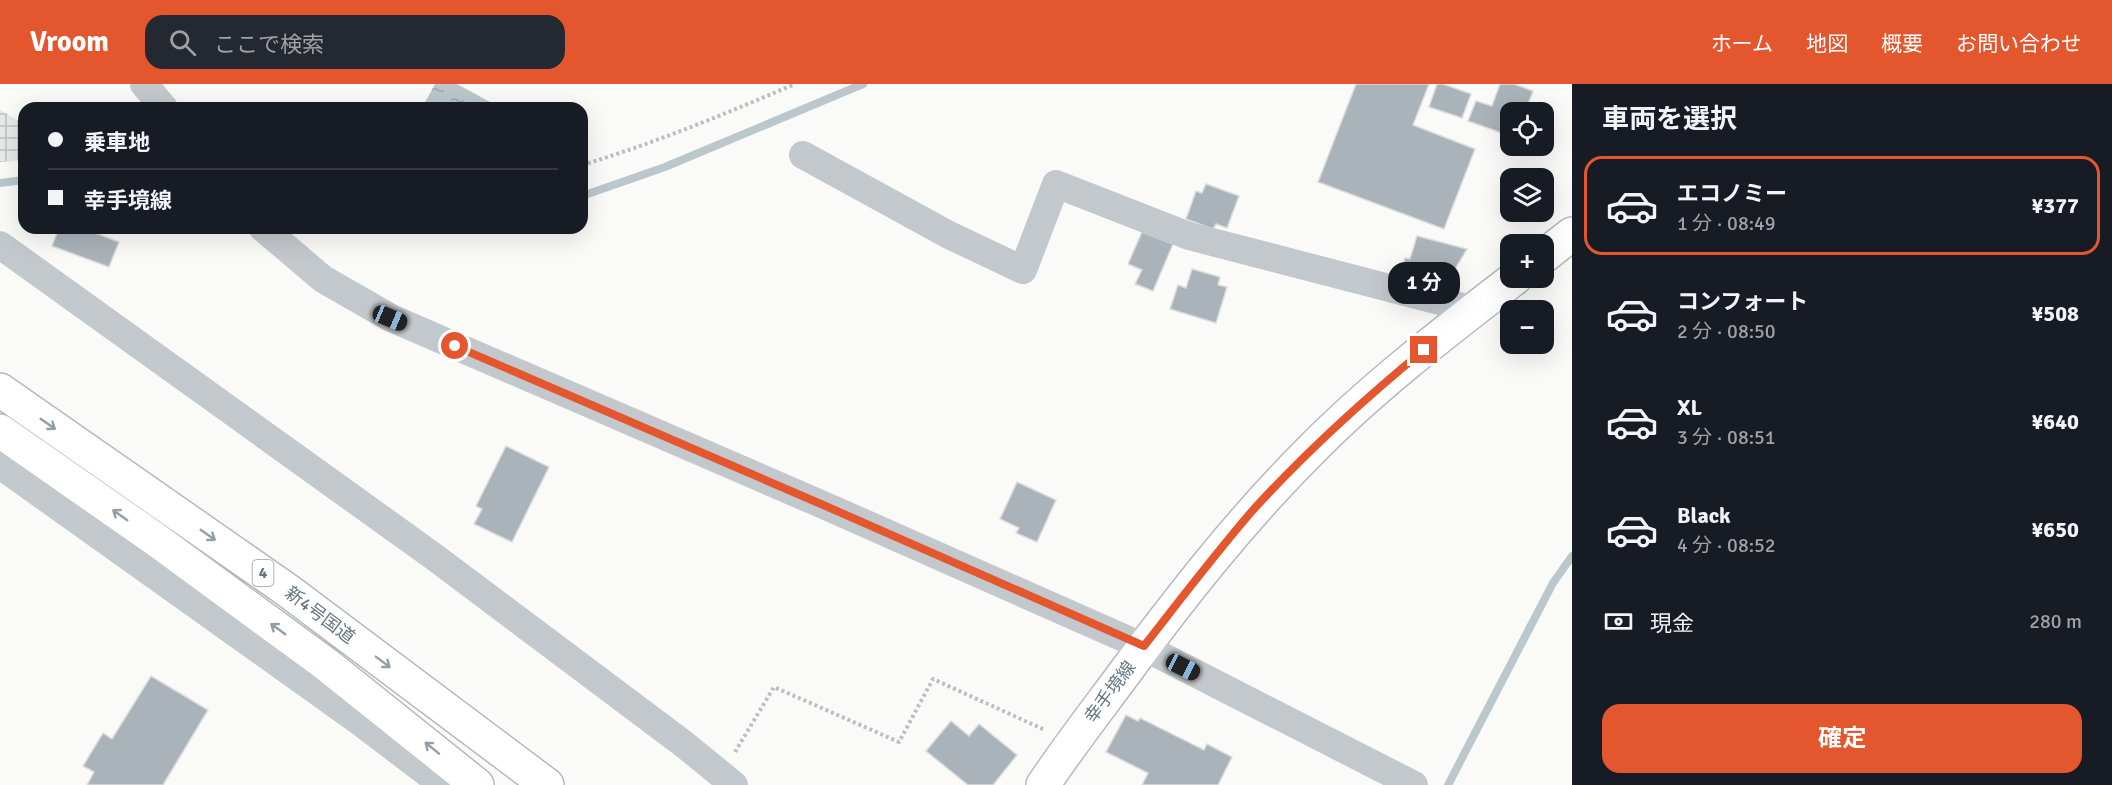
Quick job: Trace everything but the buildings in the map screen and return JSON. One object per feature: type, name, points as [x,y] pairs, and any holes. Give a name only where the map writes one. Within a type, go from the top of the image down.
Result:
[{"type":"main road","points":[[1554,248],[1572,234]]},
{"type":"main road","name":"幸手境線","points":[[1057,770],[1144,646],[1246,519],[1310,450],[1358,405],[1502,288]]},
{"type":"main road","name":"新4号国道","points":[[0,390],[287,590],[547,785]]},
{"type":"main road","name":"新4号国道","points":[[0,431],[155,539],[327,665],[477,785]]},
{"type":"street","points":[[144,84],[159,102]]},
{"type":"street","points":[[803,155],[949,235],[1023,270],[1056,184],[1189,237],[1474,310]]},
{"type":"street","points":[[270,234],[323,279],[390,318],[1144,646],[1414,785]]},
{"type":"street","points":[[0,245],[433,556],[686,745],[728,780]]},
{"type":"street","points":[[0,465],[359,721],[443,785]]},
{"type":"path","points":[[588,163],[726,114],[795,84]]},
{"type":"path","points":[[728,780],[774,687],[899,742],[933,679],[1057,770]]},
{"type":"shaded area","points":[[0,110],[18,120],[18,160],[0,162]]},
{"type":"water","points":[[435,84],[457,84],[490,102],[425,102]]},
{"type":"waterway","points":[[588,194],[665,167],[863,84]]},
{"type":"waterway","points":[[0,183],[18,181]]},
{"type":"waterway","points":[[1448,785],[1553,583],[1572,556]]},
{"type":"route","points":[[455,346],[1144,646],[1205,568],[1267,495],[1358,405],[1424,350]]}]
